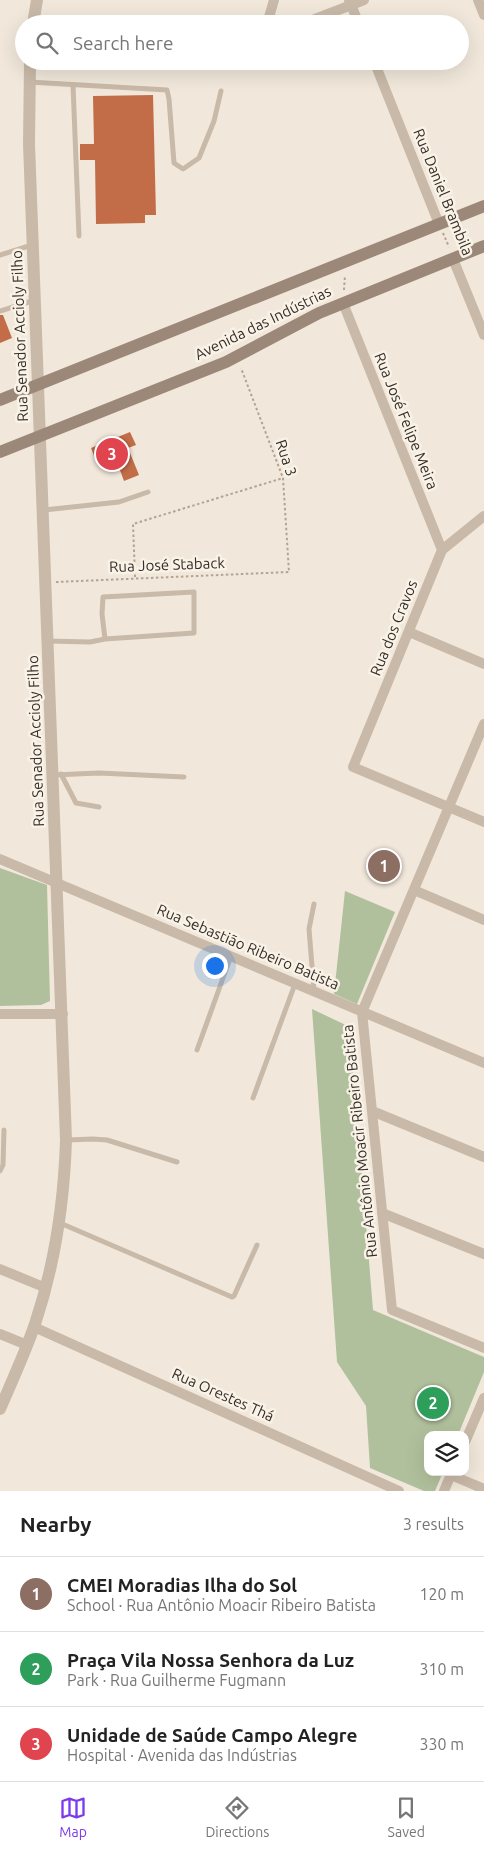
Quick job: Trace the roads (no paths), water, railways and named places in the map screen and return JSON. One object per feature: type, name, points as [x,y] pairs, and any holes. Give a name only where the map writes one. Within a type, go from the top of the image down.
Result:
[{"type":"main road","name":"Avenida das Indústrias","points":[[0,400],[484,206]]},
{"type":"main road","name":"Avenida das Indústrias","points":[[0,452],[236,357],[298,323],[484,246]]},
{"type":"street","points":[[34,15],[37,0]]},
{"type":"street","points":[[270,15],[274,0]]},
{"type":"street","points":[[323,15],[350,3],[364,0]]},
{"type":"street","points":[[478,0],[484,15]]},
{"type":"street","points":[[350,3],[355,15]]},
{"type":"street","name":"Rua Senador Accioly Filho","points":[[0,1409],[27,1345],[46,1288],[60,1224],[64,1190],[66,1140],[57,883],[57,774],[48,641],[40,436],[33,245],[30,70]]},
{"type":"street","name":"Rua Daniel Brambila","points":[[378,70],[439,224]]},
{"type":"street","name":"Rua Daniel Brambila","points":[[453,258],[484,335]]},
{"type":"street","name":"Rua José Felipe Meira","points":[[343,303],[442,550]]},
{"type":"street","name":"Rua dos Cravos","points":[[449,808],[353,767],[442,550],[484,516]]},
{"type":"street","points":[[408,632],[484,664]]},
{"type":"street","name":"Rua Antônio Moacir Ribeiro Batista","points":[[484,725],[362,1012],[392,1310],[484,1348]]},
{"type":"street","points":[[449,808],[484,822]]},
{"type":"street","name":"Rua Sebastião Ribeiro Batista","points":[[0,858],[484,1063]]},
{"type":"street","points":[[414,890],[484,920]]},
{"type":"street","points":[[0,1014],[62,1014]]},
{"type":"street","points":[[372,1111],[484,1157]]},
{"type":"street","points":[[382,1213],[484,1254]]},
{"type":"street","points":[[0,1269],[46,1288]]},
{"type":"street","name":"Rua Orestes Thá","points":[[34,1326],[399,1491]]},
{"type":"street","points":[[0,1334],[27,1345]]},
{"type":"street","points":[[469,1433],[483,1403]]},
{"type":"street","points":[[444,1491],[451,1476]]},
{"type":"street","points":[[456,1476],[484,1489]]},
{"type":"lane","points":[[29,82],[167,90],[174,163],[183,170],[199,158],[214,121],[221,91]]},
{"type":"lane","points":[[73,85],[79,236]]},
{"type":"lane","points":[[0,255],[33,245]]},
{"type":"lane","points":[[0,311],[35,300]]},
{"type":"lane","points":[[43,510],[119,502],[148,492]]},
{"type":"lane","points":[[48,641],[90,642],[105,639],[194,633],[194,592],[103,597],[102,614],[105,639]]},
{"type":"lane","points":[[57,774],[99,773],[184,777]]},
{"type":"lane","points":[[57,774],[76,803],[99,806]]},
{"type":"lane","points":[[314,904],[309,928],[314,992]]},
{"type":"lane","points":[[196,1050],[232,956]]},
{"type":"lane","points":[[254,1098],[295,983]]},
{"type":"lane","points":[[0,1171],[3,1165],[4,1130]]},
{"type":"lane","points":[[66,1140],[107,1140],[176,1162]]},
{"type":"lane","points":[[60,1224],[232,1297],[257,1245]]},
{"type":"place","name":"Unidade de Saúde Campo Alegre","points":[[112,454]]},
{"type":"place","name":"CMEI Moradias Ilha do Sol","points":[[384,866]]},
{"type":"place","name":"Praça Vila Nossa Senhora da Luz","points":[[433,1403]]}]
